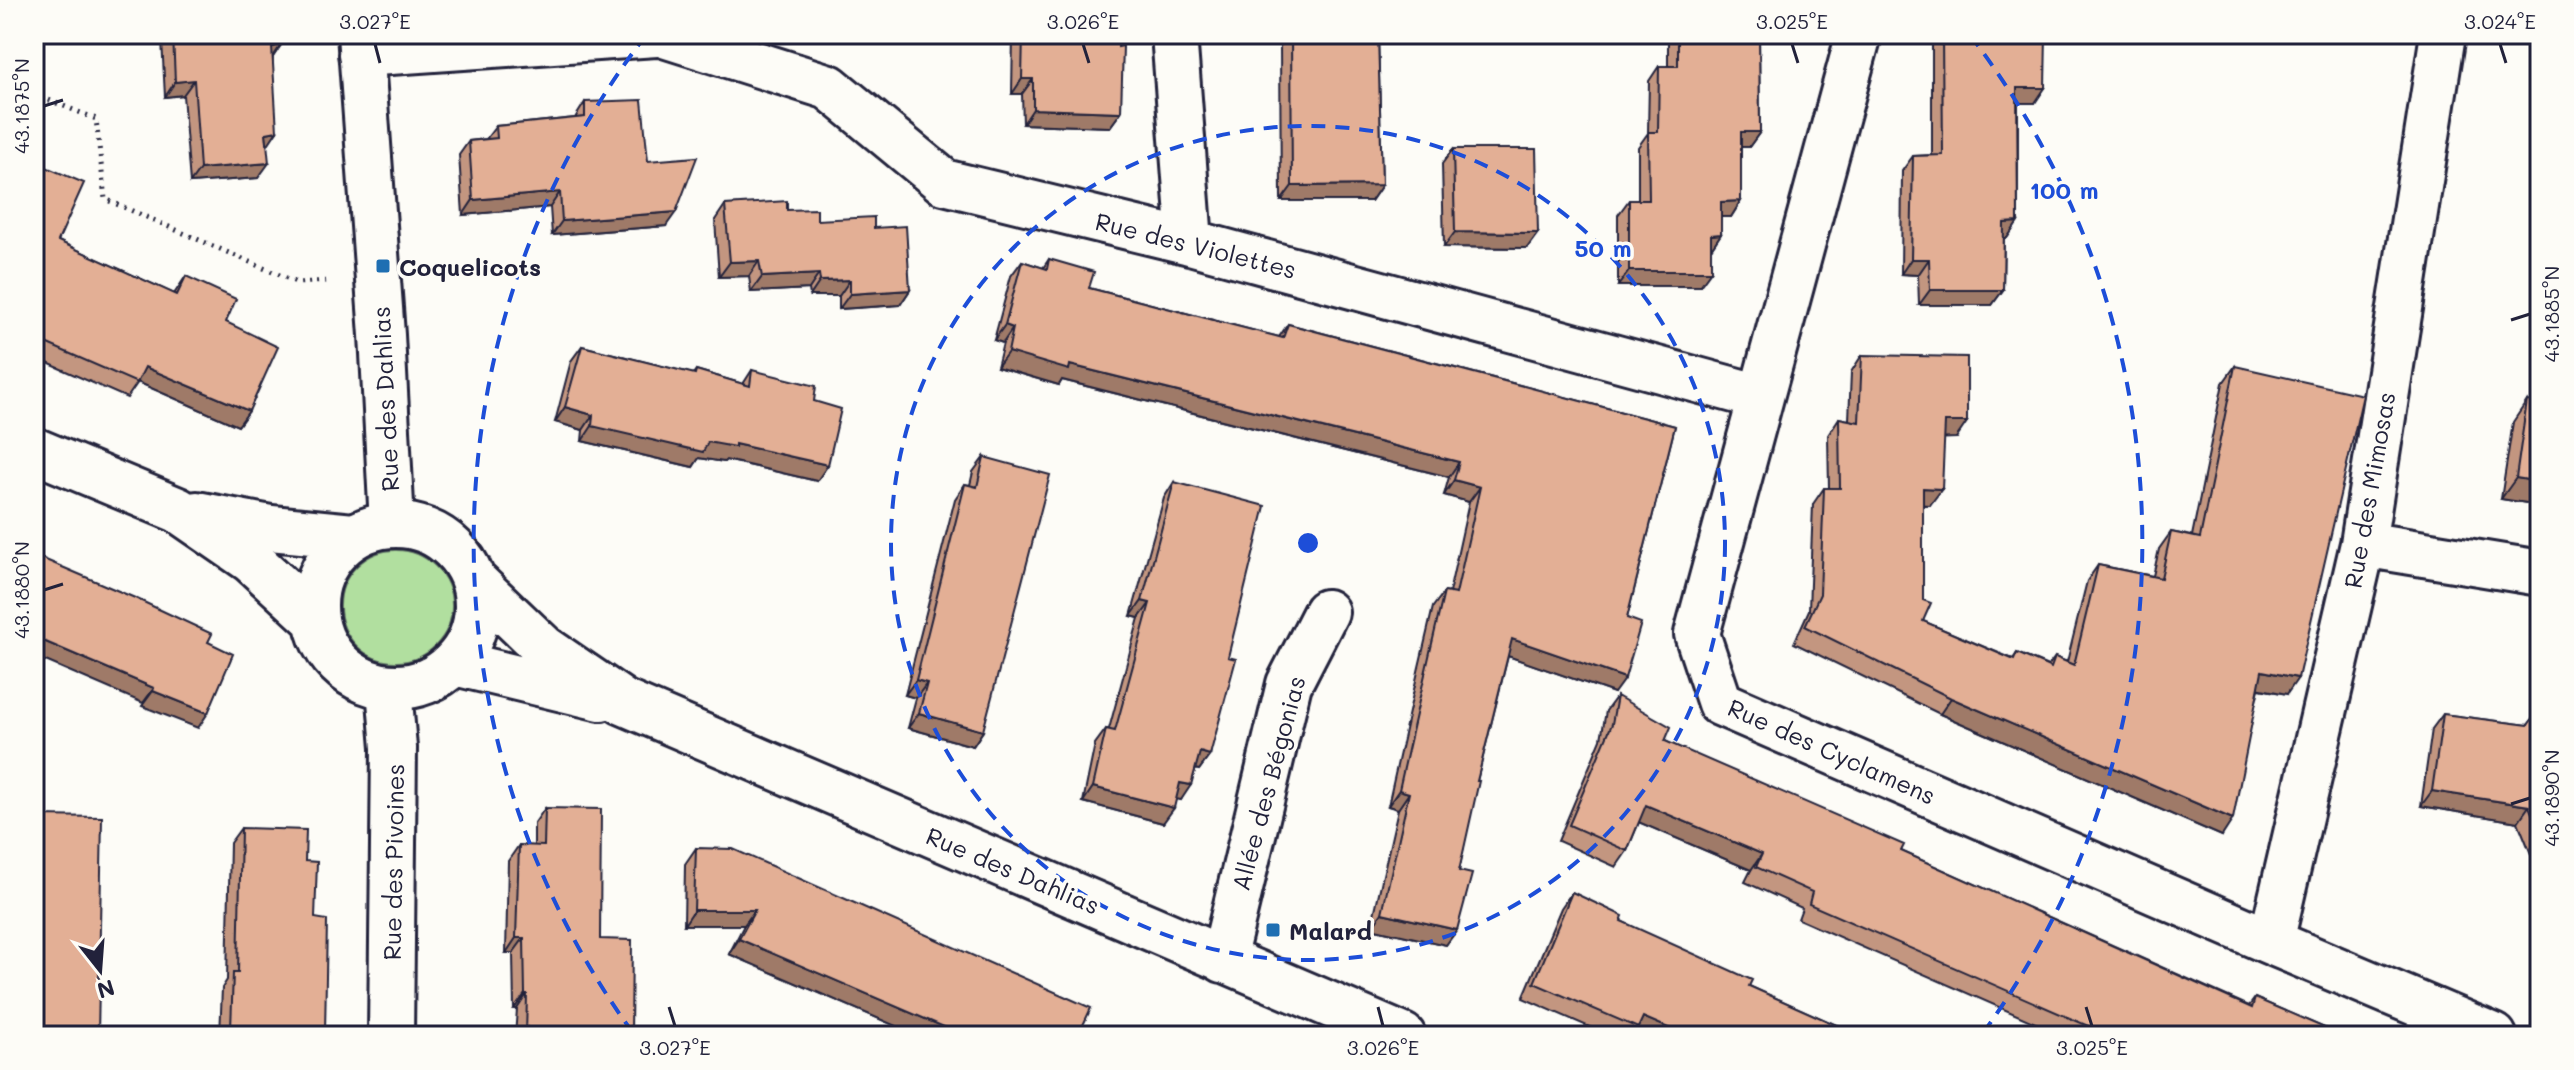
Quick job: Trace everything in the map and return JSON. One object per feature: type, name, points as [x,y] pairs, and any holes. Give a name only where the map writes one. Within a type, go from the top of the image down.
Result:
[{"type":"street","name":"Rue des Violettes","points":[[360,44],[658,34],[829,87],[944,182],[1190,242],[1760,397]]},
{"type":"street","points":[[1174,34],[1190,242]]},
{"type":"street","name":"Rue des Cyclamens","points":[[1859,34],[1697,634],[1720,703],[2494,1036]]},
{"type":"street","name":"Rue des Mimosas","points":[[2271,942],[2363,544],[2443,34]]},
{"type":"street","name":"Rue des Dahlias","points":[[360,44],[378,279],[372,530]]},
{"type":"street","points":[[34,450],[178,510],[271,528],[421,528],[446,541],[463,559],[475,582],[478,616],[470,642],[455,663],[436,677],[412,687],[389,688],[359,679],[340,666],[326,649],[315,619],[316,593],[321,574],[334,553],[372,530]]},
{"type":"street","points":[[178,510],[252,561],[315,619]]},
{"type":"street","points":[[2363,544],[2540,573]]},
{"type":"street","name":"Rue des Dahlias","points":[[475,582],[544,648],[623,702]]},
{"type":"street","name":"Allée des Bégonias","points":[[1223,960],[1289,684],[1326,612]]},
{"type":"street","name":"Rue des Dahlias","points":[[455,663],[623,702],[1403,1036]]},
{"type":"street","name":"Rue des Pivoines","points":[[389,688],[394,748],[391,1036]]},
{"type":"path","points":[[34,94],[96,119],[105,199],[298,283],[378,279]]},
{"type":"green space","points":[[396,550],[417,554],[436,566],[448,585],[452,606],[448,627],[436,646],[417,658],[396,662],[375,658],[356,646],[344,627],[340,606],[344,585],[356,566],[375,554]]},
{"type":"building","points":[[173,34],[281,34],[281,45],[272,47],[277,131],[266,133],[269,163],[200,169],[194,80],[175,82]]},
{"type":"building","points":[[1023,34],[1118,34],[1118,47],[1123,46],[1121,112],[1033,109],[1033,79],[1022,79]]},
{"type":"building","points":[[1291,34],[1378,34],[1382,185],[1292,186]]},
{"type":"building","points":[[1678,34],[1759,34],[1760,132],[1741,132],[1741,201],[1721,202],[1721,234],[1711,235],[1711,271],[1629,271],[1629,200],[1649,200],[1648,132],[1658,132],[1659,66],[1678,66]]},
{"type":"building","points":[[1942,34],[2046,34],[2045,88],[2017,88],[2018,222],[2004,223],[2003,290],[1930,290],[1929,259],[1911,259],[1913,156],[1943,155]]},
{"type":"building","points":[[642,100],[648,161],[697,157],[676,212],[562,221],[560,192],[473,200],[469,141],[497,138],[496,126],[585,117],[585,102]]},
{"type":"building","points":[[1453,149],[1536,149],[1538,233],[1455,232]]},
{"type":"building","points":[[34,162],[84,183],[58,241],[177,295],[186,276],[236,299],[226,322],[278,347],[249,411],[145,367],[137,383],[34,338]]},
{"type":"building","points":[[787,201],[787,210],[817,209],[817,220],[874,217],[874,228],[906,226],[910,290],[850,294],[850,280],[820,281],[819,274],[762,277],[759,261],[730,262],[725,205]]},
{"type":"building","points":[[1049,259],[1094,272],[1089,288],[1283,338],[1288,324],[1675,426],[1627,618],[1641,623],[1625,678],[1512,639],[1477,781],[1459,871],[1472,874],[1457,930],[1382,913],[1409,793],[1399,790],[1430,652],[1444,592],[1456,594],[1480,487],[1454,480],[1459,462],[1070,365],[1069,370],[1008,352],[1013,328],[1005,325],[1022,261],[1047,269]]},
{"type":"building","points":[[582,346],[695,374],[696,370],[750,386],[752,370],[816,386],[814,401],[841,409],[828,465],[735,444],[735,447],[708,442],[703,452],[592,426],[593,415],[565,407]]},
{"type":"building","points":[[1862,355],[1967,357],[1967,422],[1945,422],[1942,489],[1923,488],[1923,600],[1931,603],[1923,621],[2014,660],[2017,653],[2051,668],[2055,657],[2074,665],[2098,565],[2161,578],[2171,532],[2200,538],[2235,366],[2363,395],[2298,678],[2262,671],[2233,819],[1951,698],[1805,626],[1820,594],[1824,488],[1840,488],[1839,418],[1859,422]]},
{"type":"building","points":[[2527,401],[2540,403],[2540,482],[2516,478]]},
{"type":"building","points":[[984,457],[1050,475],[983,731],[919,713],[927,683],[916,680],[965,484],[977,487]]},
{"type":"building","points":[[1174,482],[1265,506],[1228,657],[1236,659],[1210,755],[1200,752],[1191,785],[1180,783],[1174,808],[1093,787],[1106,729],[1115,731],[1150,603],[1142,601]]},
{"type":"building","points":[[34,555],[212,634],[208,642],[233,654],[208,713],[34,637]]},
{"type":"building","points":[[1617,696],[1671,727],[1665,741],[1904,845],[1901,851],[2252,1008],[2255,998],[2343,1036],[2111,1036],[1809,904],[1812,892],[1756,867],[1762,854],[1646,805],[1627,851],[1569,825],[1612,724]]},
{"type":"building","points":[[2540,709],[2540,834],[2529,806],[2432,791],[2443,714],[2528,725]]},
{"type":"building","points":[[545,808],[601,809],[600,939],[632,940],[631,1036],[526,1036],[524,938],[516,938],[519,845],[544,846]]},
{"type":"building","points":[[38,816],[102,817],[98,1036],[34,1036],[34,853]]},
{"type":"building","points":[[241,828],[306,830],[305,861],[317,862],[315,918],[327,920],[325,1033],[231,1029],[233,973],[238,973]]},
{"type":"building","points":[[696,848],[733,849],[1091,1008],[1078,1036],[965,1036],[739,939],[755,910],[694,910]]},
{"type":"building","points":[[1572,892],[1623,916],[1621,921],[1752,980],[1749,986],[1861,1036],[1715,1036],[1701,1030],[1699,1036],[1687,1036],[1643,1017],[1638,1028],[1534,983]]},
{"type":"place","name":"Coquelicots","points":[[383,266]]},
{"type":"place","name":"Malard","points":[[1273,930]]}]
